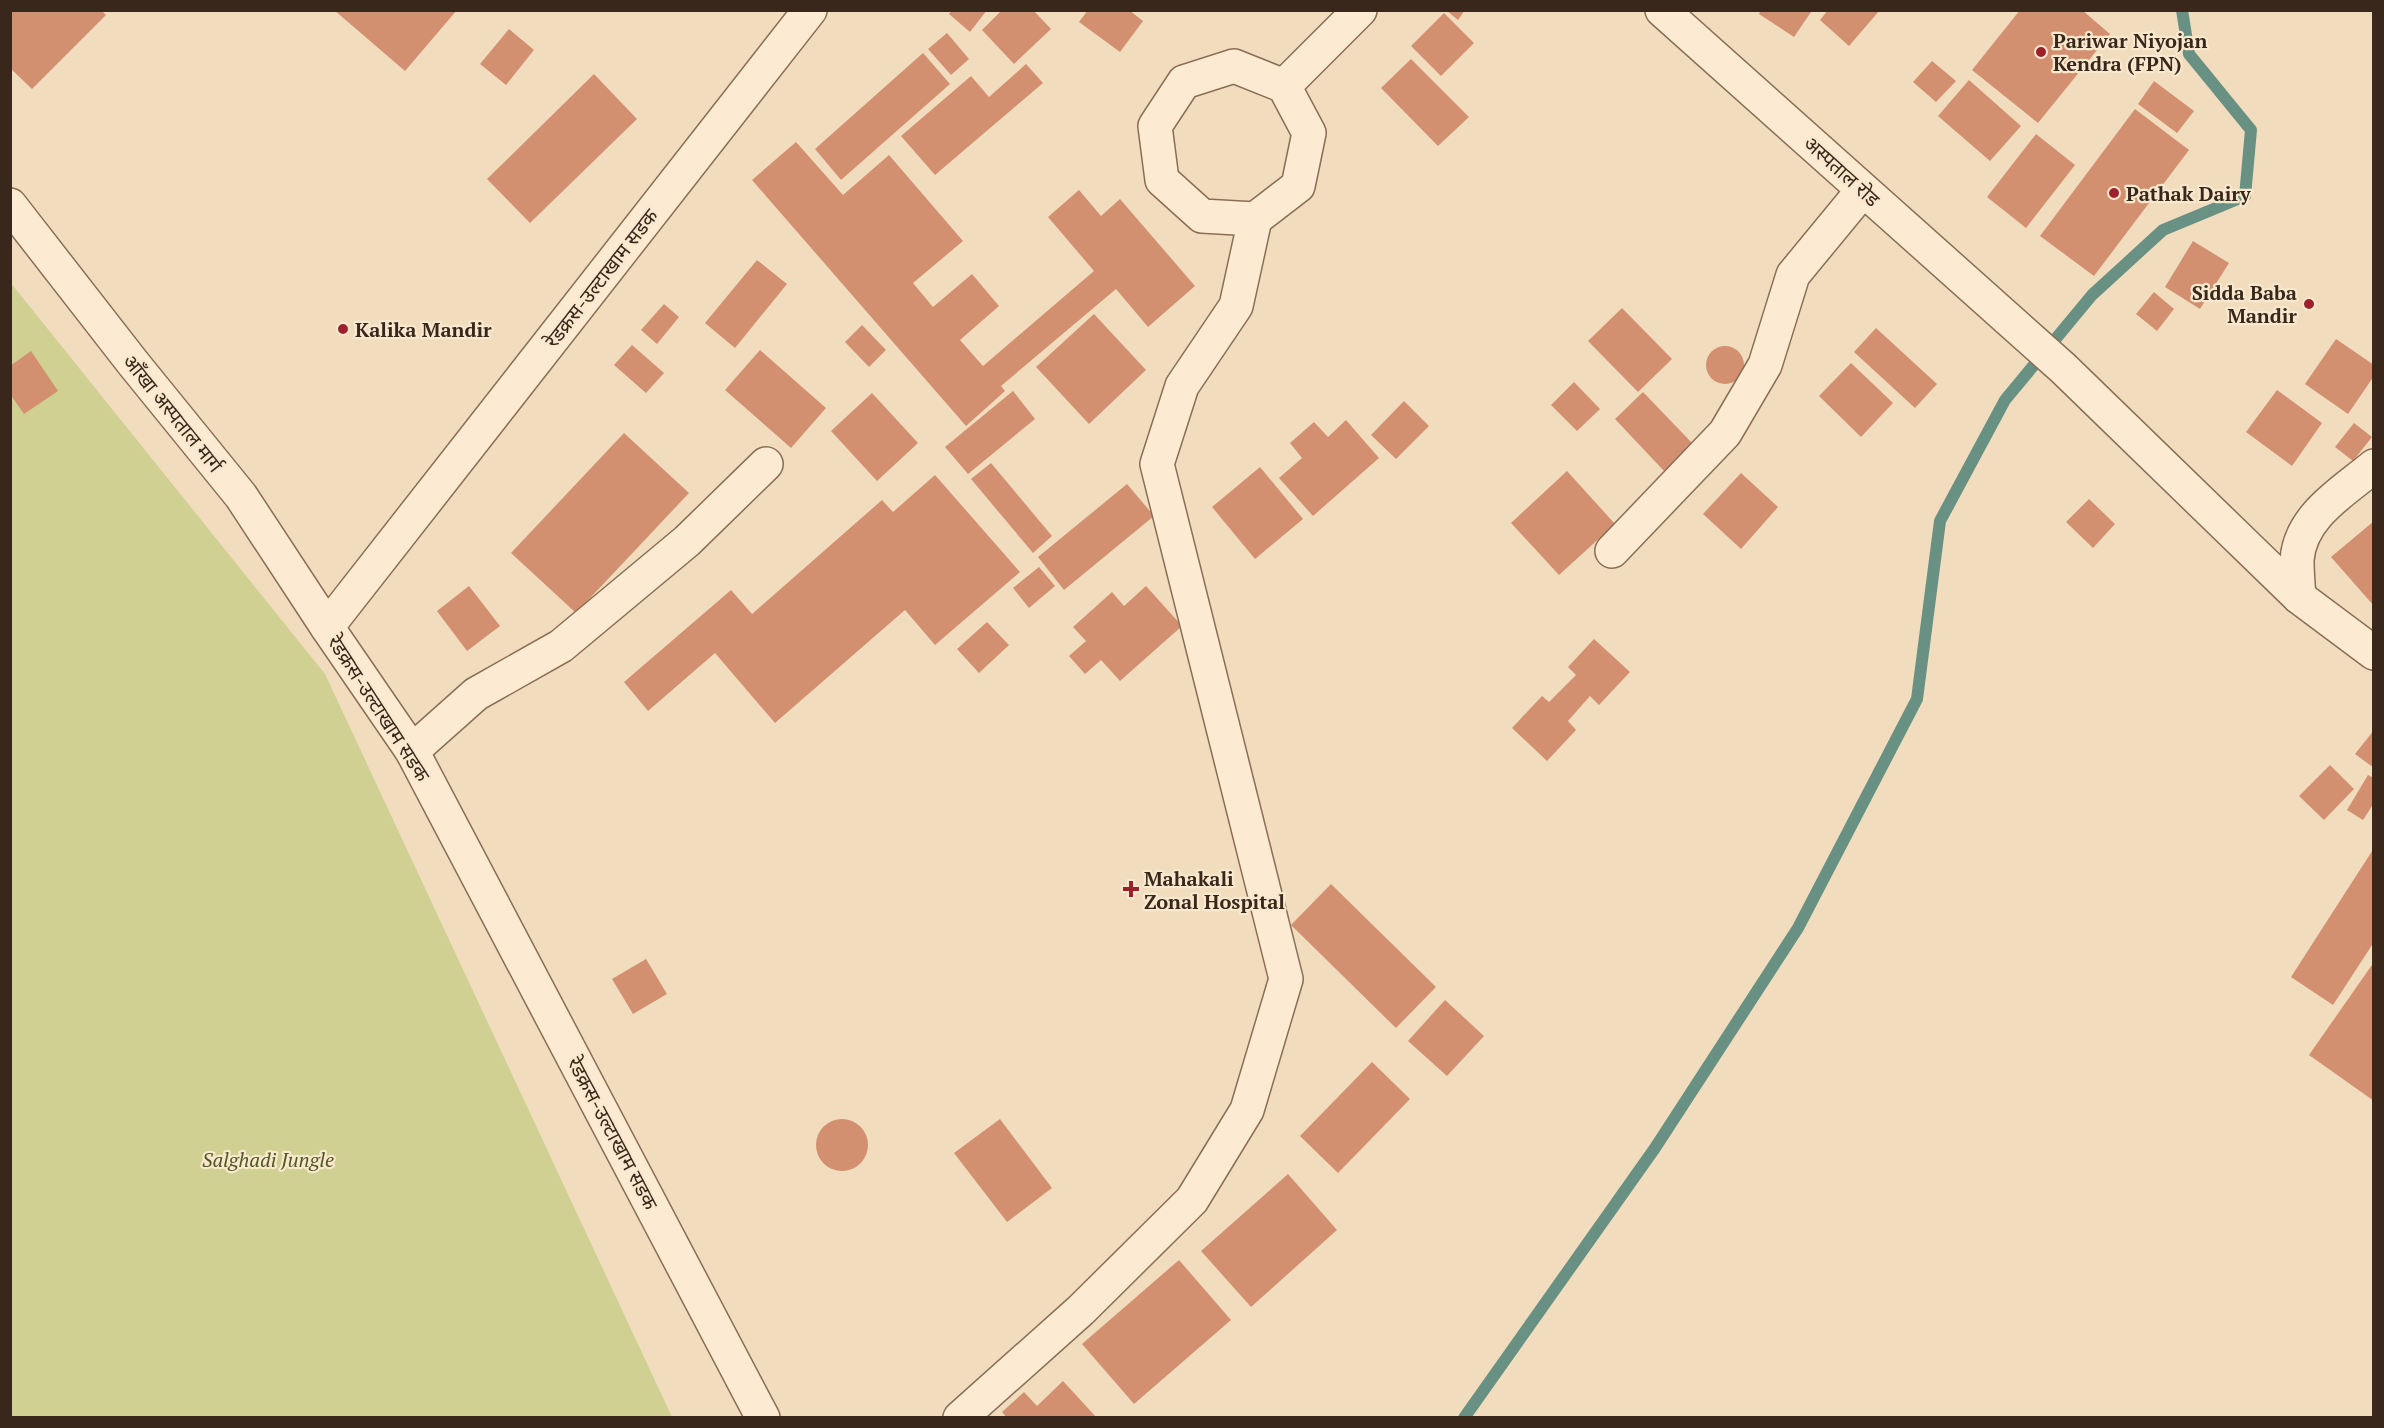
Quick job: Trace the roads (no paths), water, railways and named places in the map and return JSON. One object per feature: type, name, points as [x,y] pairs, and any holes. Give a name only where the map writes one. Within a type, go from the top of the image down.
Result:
[{"type":"street","name":"रेडक्रस-उल्टाखाम सडक","points":[[763,1418],[412,751],[327,627],[810,10]]},
{"type":"street","points":[[1284,86],[1360,10]]},
{"type":"street","name":"अस्पताल रोड","points":[[1662,10],[2063,368],[2299,597],[2373,653]]},
{"type":"street","points":[[960,1418],[1082,1310],[1192,1200],[1247,1110],[1286,979],[1157,465],[1182,386],[1236,306],[1255,219],[1298,186],[1305,154],[1309,133],[1284,86],[1234,66],[1184,82],[1155,126],[1162,180],[1202,216],[1255,219]]},
{"type":"street","points":[[1612,551],[1725,433],[1765,364],[1792,275],[1863,190]]},
{"type":"street","name":"आँखा अस्पताल मार्ग","points":[[10,205],[133,363],[241,496],[327,627]]},
{"type":"street","points":[[412,751],[476,694],[561,646],[687,541],[766,464]]},
{"type":"street","points":[[2299,597],[2297,558],[2302,534],[2313,517],[2373,466]]},
{"type":"waterway","points":[[1464,1418],[1655,1148],[1798,928],[1917,699],[1940,521],[2005,400],[2092,295],[2163,230],[2245,196],[2251,130],[2189,54],[2182,10]]},
{"type":"place","name":"Pariwar Niyojan Kendra (FPN)","points":[[2041,52]]},
{"type":"place","name":"Pathak Dairy","points":[[2114,193]]},
{"type":"place","name":"Sidda Baba Mandir","points":[[2309,304]]},
{"type":"place","name":"Kalika Mandir","points":[[343,329]]},
{"type":"place","name":"Mahakali Zonal Hospital","points":[[1131,889]]},
{"type":"park label","name":"Salghadi Jungle","points":[[268,1159]]}]
